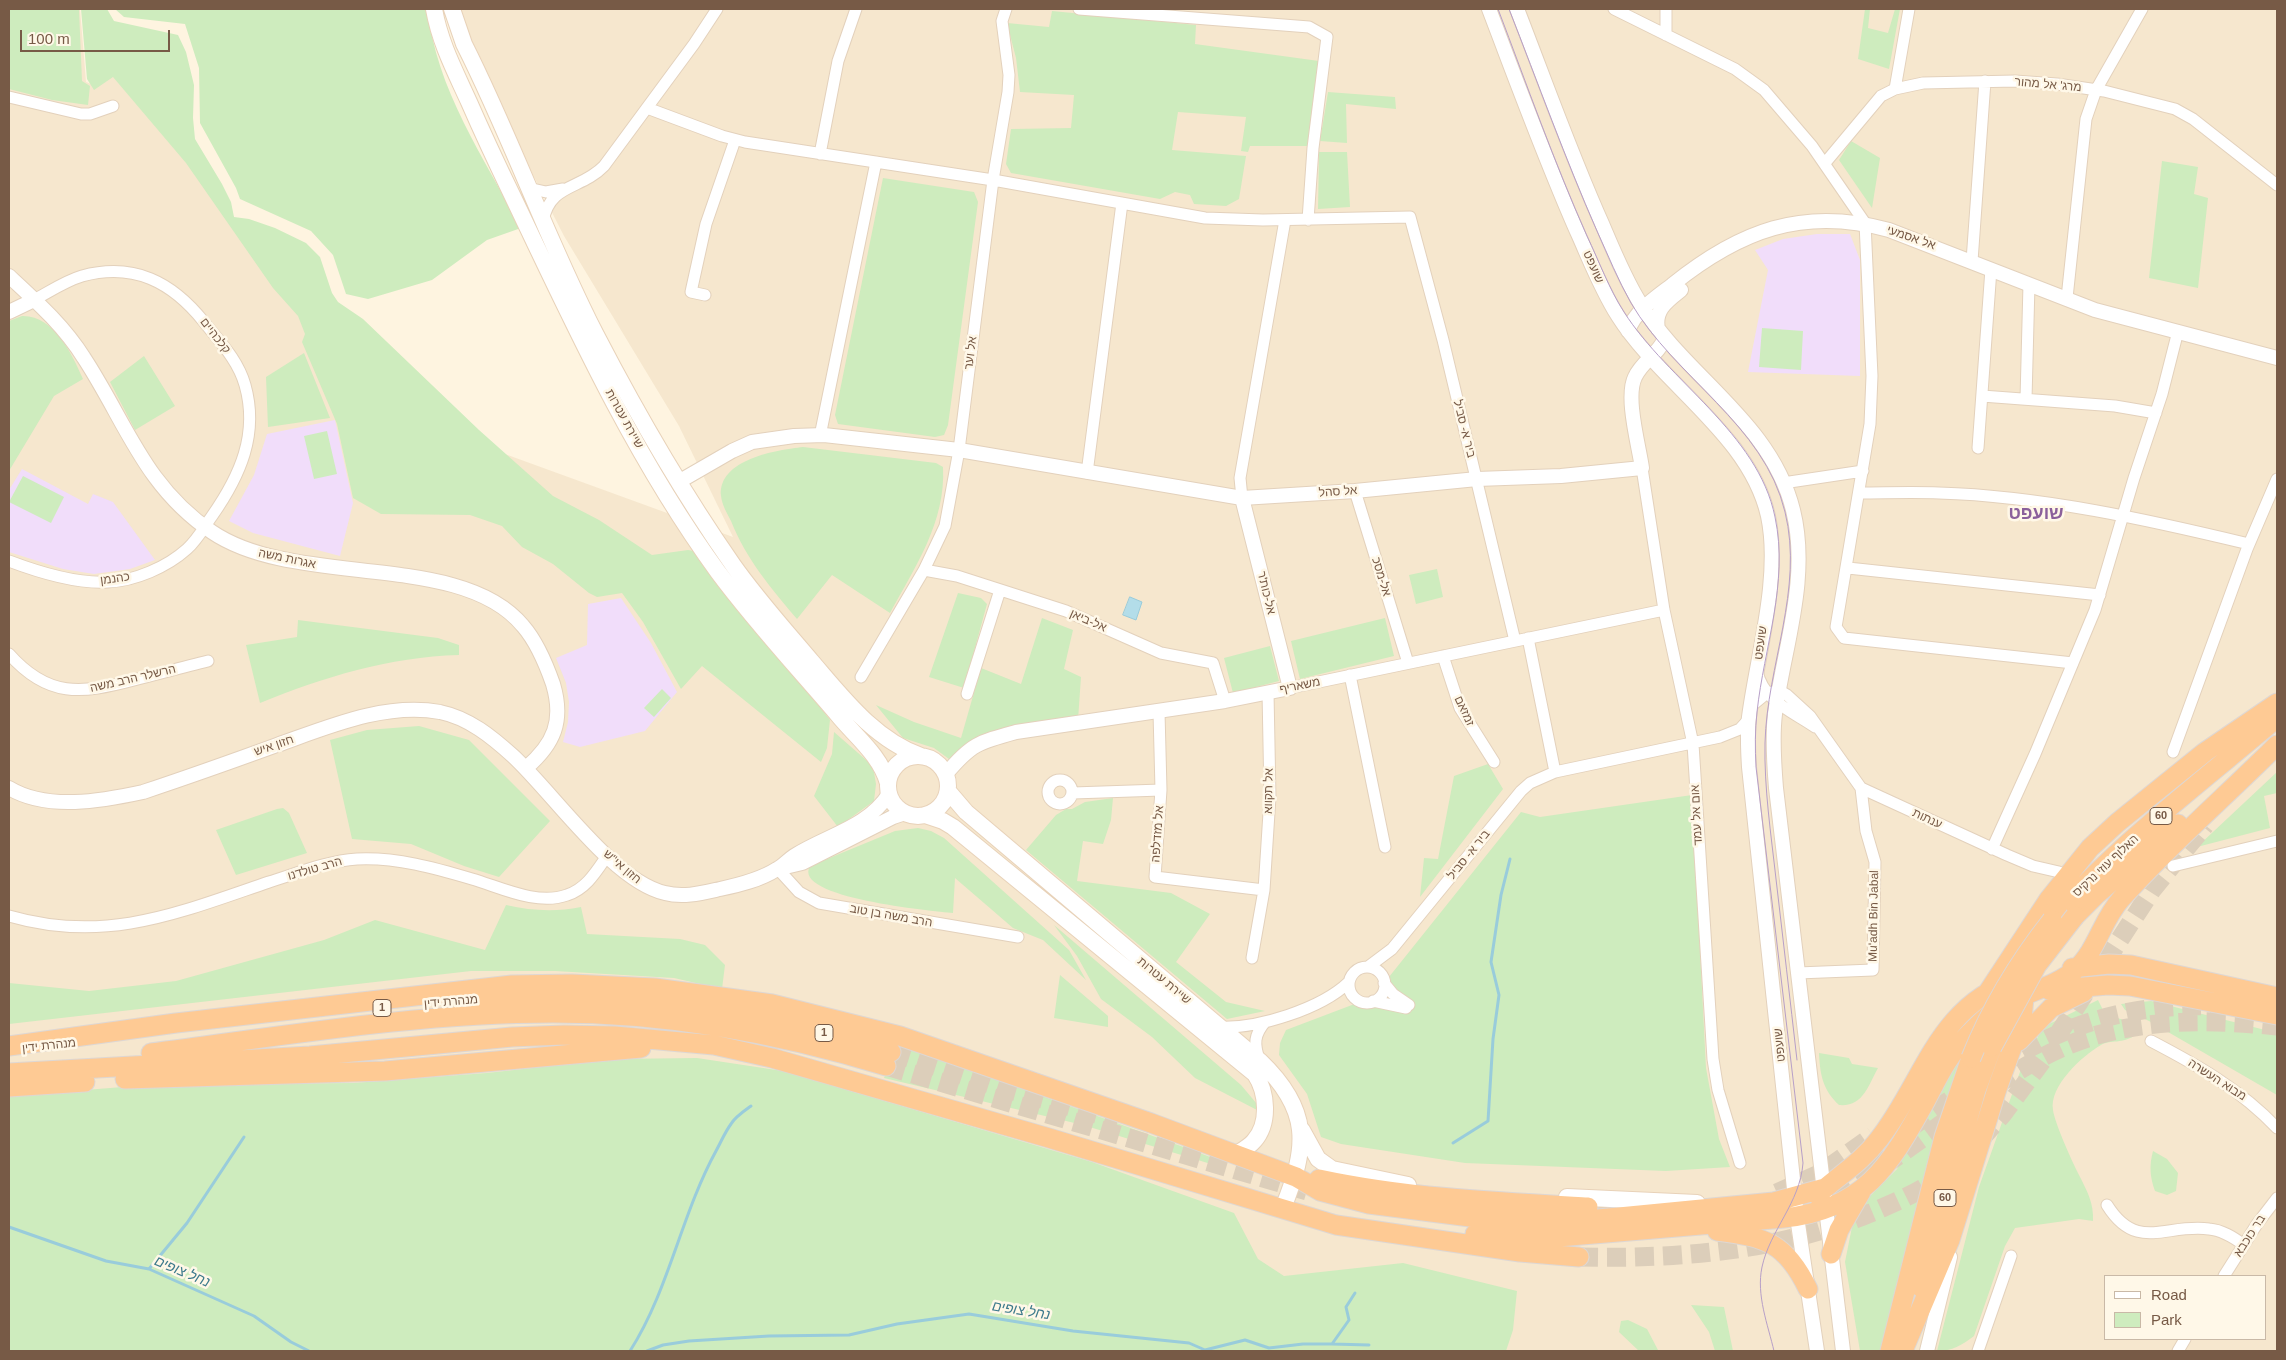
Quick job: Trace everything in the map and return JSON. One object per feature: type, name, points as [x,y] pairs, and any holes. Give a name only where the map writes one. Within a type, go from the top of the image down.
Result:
[{"type":"highway","points":[[1987,994],[2049,899],[2090,848],[2117,823],[2205,752],[2277,703]]},
{"type":"highway","name":"האלוף עוזי נרקיס","points":[[1899,1350],[1944,1138],[1971,1058],[1999,997],[2020,963],[2052,920],[2084,885],[2148,827],[2277,718]]},
{"type":"highway","name":"האלוף עוזי נרקיס","points":[[1899,1350],[1976,1090],[1992,1047],[2037,965],[2075,916],[2096,895],[2277,737]]},
{"type":"highway","points":[[1831,1254],[1842,1224],[1863,1190],[1896,1151],[1946,1061],[1960,1043],[1993,1012],[2064,978],[2077,967],[2087,957],[2103,926],[2120,900],[2181,837],[2277,745]]},
{"type":"highway","points":[[1797,1217],[1825,1188],[1857,1164],[1880,1138],[1942,1034],[1956,1018],[1987,994],[2012,981],[2036,973],[2109,964],[2131,966],[2277,996]]},
{"type":"highway","points":[[1899,1350],[1938,1270],[1963,1202],[1979,1146],[2022,1020],[2024,997],[2012,981]]},
{"type":"highway","points":[[9,1048],[204,1020],[502,986],[572,984],[655,988],[772,1004],[900,1036],[1151,1123],[1296,1176],[1320,1190],[1351,1200],[1486,1219],[1540,1222],[1588,1220],[1774,1202],[1825,1188]]},
{"type":"highway","points":[[2024,997],[2073,986],[2108,985],[2166,992],[2277,1015]]},
{"type":"highway","points":[[2012,1049],[2051,1008],[2077,994],[2108,985]]},
{"type":"highway","name":"מנהרת ידין","points":[[9,1048],[161,1035],[444,1002],[554,997],[614,1000],[707,1009],[806,1028],[888,1059],[705,1024],[647,1017],[554,1013],[436,1018],[9,1072]]},
{"type":"highway","points":[[9,1072],[310,1056],[512,1037],[564,1035],[615,1036],[714,1045],[772,1058],[1283,1208],[1297,1215],[1358,1229],[1528,1253],[1578,1257]]},
{"type":"highway","points":[[9,1087],[176,1076],[256,1076],[386,1071],[634,1048],[772,1058]]},
{"type":"highway","points":[[1296,1176],[1429,1197],[1487,1203],[1588,1207]]},
{"type":"highway","points":[[1283,1208],[1299,1208],[1504,1236],[1558,1237],[1797,1217],[1826,1209],[1849,1199],[1863,1190]]},
{"type":"highway","points":[[1674,1228],[1733,1233],[1777,1246],[1794,1263],[1808,1289]]},
{"type":"main road","name":"שיירת עטרות","points":[[434,9],[446,52],[497,165],[586,350],[656,477],[718,571],[877,758],[884,768],[889,788]]},
{"type":"main road","name":"שיירת עטרות","points":[[452,9],[464,44],[595,334],[646,427],[680,482],[733,565],[772,616],[842,696],[891,742],[902,750],[921,756]]},
{"type":"main road","points":[[921,756],[936,762],[946,774],[948,791],[940,807],[925,815],[915,816],[905,813],[892,801],[889,788],[896,766],[912,757],[921,756]]},
{"type":"main road","name":"שיירת עטרות","points":[[948,791],[966,812],[1260,1061],[1285,1090],[1298,1121],[1301,1152],[1296,1176],[1283,1208]]},
{"type":"main road","name":"שיירת עטרות","points":[[925,815],[943,821],[953,827],[1255,1074],[1264,1097],[1262,1126],[1254,1140],[1235,1155]]},
{"type":"main road","points":[[1298,1121],[1307,1142],[1324,1165],[1347,1174],[1462,1191],[1737,1205]]},
{"type":"street","points":[[543,221],[549,202],[569,187],[598,172],[647,108],[718,9]]},
{"type":"street","points":[[820,154],[838,61],[856,9]]},
{"type":"street","name":"אל וער","points":[[862,677],[924,570],[945,526],[959,450],[993,180],[1008,92],[1009,76],[1002,21],[1006,9]]},
{"type":"street","points":[[647,108],[735,140],[993,180],[1205,218],[1308,220],[1313,148],[1327,37],[1310,27],[1078,9]]},
{"type":"street","name":"שועפט","points":[[1489,9],[1567,208],[1605,294],[1628,331],[1649,358],[1728,440],[1753,478],[1768,516],[1771,560],[1757,671],[1749,713],[1750,790],[1773,976],[1797,1217],[1817,1351]]},
{"type":"street","name":"שועפט","points":[[1517,9],[1591,199],[1632,289],[1661,333],[1747,424],[1775,466],[1792,510],[1800,561],[1775,696],[1773,740],[1776,788],[1843,1351]]},
{"type":"street","points":[[1614,9],[1735,69],[1759,86],[1784,111],[1825,163],[1865,223],[1872,376],[1870,424],[1848,568],[1836,628],[1844,638],[2074,663]]},
{"type":"street","points":[[1666,9],[1666,35]]},
{"type":"street","points":[[1895,89],[1909,9]]},
{"type":"street","points":[[2067,298],[2086,119],[2096,90],[2142,9]]},
{"type":"street","points":[[1972,261],[1985,81]]},
{"type":"street","name":"מרג' אל מהור","points":[[1825,163],[1881,96],[1895,89],[1923,83],[1985,81],[2057,84],[2096,90],[2175,109],[2193,119],[2277,185]]},
{"type":"street","points":[[9,97],[81,114],[90,114],[113,106]]},
{"type":"street","points":[[705,294],[691,292],[700,244],[735,140]]},
{"type":"street","points":[[820,436],[876,162]]},
{"type":"street","points":[[528,188],[546,192],[569,187]]},
{"type":"street","points":[[1087,473],[1122,203]]},
{"type":"street","name":"ביר א- סביל","points":[[1308,220],[1410,217],[1477,479],[1515,641]]},
{"type":"street","points":[[1242,498],[1240,478],[1285,220]]},
{"type":"street","points":[[1628,331],[1631,322],[1643,308],[1663,292],[1705,260],[1754,234],[1799,222],[1865,223]]},
{"type":"street","points":[[1642,468],[1631,391],[1635,377],[1649,358],[1660,348],[1659,312],[1668,300],[1710,267],[1744,248],[1803,231],[1865,223]]},
{"type":"street","name":"אל אסמעי","points":[[1865,223],[1935,246],[2096,310],[2277,358]]},
{"type":"street","points":[[1978,448],[1990,269]]},
{"type":"street","name":"קלכהיים","points":[[34,300],[82,276],[120,272],[146,276],[159,281],[181,296],[230,354],[238,367],[247,396],[250,427],[248,445],[237,476],[205,527]]},
{"type":"street","name":"אגרות משה","points":[[9,276],[56,322],[83,356],[147,468],[174,500],[205,527],[226,540],[266,555],[314,565],[442,583],[469,591],[502,607],[523,625],[536,644],[552,681],[558,706],[558,717],[552,736],[538,758],[526,768]]},
{"type":"street","points":[[2026,399],[2029,284]]},
{"type":"street","points":[[1632,289],[1646,295],[1663,292]]},
{"type":"street","points":[[9,312],[34,300]]},
{"type":"street","points":[[1992,849],[2074,663],[2100,595],[2156,413],[2178,331]]},
{"type":"street","points":[[1982,396],[2116,406],[2156,413]]},
{"type":"street","name":"אל סהל","points":[[680,482],[732,451],[752,442],[771,438],[820,436],[959,450],[1242,498],[1355,491],[1477,479],[1561,476],[1642,468]]},
{"type":"street","name":"אום אל עמד","points":[[1642,468],[1664,610],[1693,744],[1711,1043],[1718,1090],[1740,1163]]},
{"type":"street","points":[[1783,483],[1863,471]]},
{"type":"street","points":[[2173,752],[2249,544],[2277,479]]},
{"type":"street","name":"אל-מסכ","points":[[1355,491],[1408,663]]},
{"type":"street","points":[[1859,493],[1940,493],[2012,500],[2123,516],[2249,544]]},
{"type":"street","name":"אל-כות'ר","points":[[1242,498],[1290,688]]},
{"type":"street","name":"כהנמן","points":[[9,561],[92,582],[120,580],[137,576],[171,561],[187,549],[205,527]]},
{"type":"street","points":[[1848,568],[2100,595]]},
{"type":"street","name":"אל-ביאן","points":[[924,570],[957,576],[1066,611],[1161,653],[1213,663],[1225,701]]},
{"type":"street","points":[[967,694],[1000,590]]},
{"type":"street","name":"משאריף","points":[[946,774],[966,751],[988,740],[1016,732],[1225,701],[1664,610]]},
{"type":"street","points":[[1528,638],[1555,772]]},
{"type":"street","name":"הרשלר הרב משה","points":[[9,654],[33,677],[46,684],[73,691],[107,687],[208,661]]},
{"type":"street","name":"זמזאם","points":[[1443,656],[1460,708],[1494,762]]},
{"type":"street","points":[[1749,713],[1775,696],[1759,682],[1757,671]]},
{"type":"street","points":[[1350,675],[1385,846]]},
{"type":"street","name":"אל תקווא","points":[[1252,958],[1264,890],[1270,797],[1268,692]]},
{"type":"street","name":"ענתות","points":[[1775,696],[1821,731],[1861,788],[1992,849],[2033,866],[2059,872]]},
{"type":"street","name":"חזון איש","points":[[9,788],[27,795],[60,802],[119,798],[143,792],[365,716],[413,710],[440,712],[470,723],[498,743],[526,768]]},
{"type":"street","name":"אל מזדלפה","points":[[1158,712],[1161,790],[1155,878],[1264,890]]},
{"type":"street","name":"ביר א- סביל","points":[[1368,967],[1392,949],[1521,791],[1530,783],[1555,772],[1720,737],[1740,729],[1749,713]]},
{"type":"street","points":[[1720,737],[1737,739],[1748,749]]},
{"type":"street","name":"חזון אי\"ש","points":[[526,768],[607,856],[641,884],[656,891],[677,895],[743,884],[778,869],[802,863],[893,817],[905,813]]},
{"type":"street","name":"חזון אי\"ש","points":[[778,869],[805,850],[864,821],[880,808],[889,788]]},
{"type":"street","name":"Mu'adh Bin Jabal","points":[[1798,973],[1873,970],[1875,862],[1866,831],[1861,788]]},
{"type":"street","points":[[1073,792],[1161,790]]},
{"type":"street","points":[[2173,866],[2277,841]]},
{"type":"street","name":"הרב טולדנו","points":[[9,916],[63,928],[98,928],[128,925],[178,913],[326,864],[356,859],[386,860],[418,865],[527,895],[554,898],[577,891],[587,883],[607,856]]},
{"type":"street","name":"הרב משה בן טוב","points":[[778,869],[795,888],[818,903],[1018,937]]},
{"type":"street","name":"ביר א- סביל","points":[[1383,980],[1392,949]]},
{"type":"street","points":[[1220,1027],[1236,1028],[1265,1022],[1326,999],[1349,982],[1355,971],[1368,967],[1379,972],[1393,994],[1408,1006],[1373,1001],[1364,1002],[1355,998],[1326,999]]},
{"type":"street","points":[[1373,1001],[1382,994],[1383,980]]},
{"type":"street","points":[[1349,982],[1350,991],[1355,998]]},
{"type":"street","points":[[1260,1061],[1256,1050],[1256,1035],[1265,1022]]},
{"type":"street","name":"מבוא העשרה","points":[[2150,1041],[2230,1085],[2277,1128]]},
{"type":"street","name":"בר כוכבא","points":[[2225,1275],[2277,1198]]},
{"type":"street","points":[[1927,1351],[1963,1202]]},
{"type":"street","points":[[2108,1205],[2117,1221],[2137,1231],[2147,1233],[2209,1229],[2231,1236],[2244,1245]]},
{"type":"street","points":[[1978,1351],[2011,1256]]},
{"type":"street","points":[[2178,1351],[2184,1340]]},
{"type":"shaded area","points":[[9,9],[80,9],[86,82],[96,86],[113,76],[406,418],[733,537],[679,426],[564,236],[477,65],[458,9],[2277,9],[2277,1351],[9,1351]]},
{"type":"shaded area","points":[[1817,234],[1850,234],[1860,260],[1860,376],[1748,372],[1768,270],[1755,250],[1783,239]]},
{"type":"shaded area","points":[[335,420],[353,503],[340,556],[253,533],[229,521],[254,475],[267,434]]},
{"type":"shaded area","points":[[22,469],[88,504],[93,494],[113,502],[155,560],[130,569],[94,574],[63,569],[9,552],[9,490]]},
{"type":"shaded area","points":[[621,598],[651,643],[677,692],[645,731],[580,747],[563,742],[568,722],[569,702],[566,683],[556,658],[587,645],[588,604]]},
{"type":"green space","points":[[9,9],[79,9],[82,81],[90,86],[88,105],[52,100],[9,89]]},
{"type":"green space","points":[[81,9],[107,9],[114,21],[178,35],[186,52],[194,85],[193,118],[195,139],[231,202],[234,217],[249,219],[275,228],[306,243],[320,257],[332,293],[338,302],[363,319],[479,430],[553,496],[599,520],[652,555],[688,550],[700,552],[830,720],[827,748],[821,762],[702,666],[681,689],[643,622],[622,593],[597,597],[589,593],[553,564],[522,547],[502,526],[470,515],[381,514],[353,498],[337,424],[302,342],[305,334],[298,316],[273,288],[186,163],[113,77],[94,90],[87,79]]},
{"type":"green space","points":[[115,9],[428,9],[440,67],[451,95],[521,228],[487,240],[432,280],[368,299],[346,294],[333,255],[311,231],[240,199],[236,188],[200,123],[199,68],[185,24],[124,17]]},
{"type":"green space","points":[[1865,9],[1870,9],[1868,28],[1888,33],[1895,9],[1900,9],[1889,69],[1858,59]]},
{"type":"green space","points":[[1052,11],[1196,25],[1195,44],[1319,61],[1308,146],[1250,146],[1248,152],[1241,151],[1246,117],[1178,112],[1172,150],[1246,156],[1239,199],[1226,206],[1194,204],[1190,195],[1175,192],[1160,199],[1011,173],[1006,164],[1011,129],[1071,128],[1074,95],[1020,92],[1016,58],[1007,23],[1049,27]]},
{"type":"green space","points":[[1328,92],[1395,97],[1396,109],[1346,104],[1347,143],[1320,141]]},
{"type":"green space","points":[[1851,141],[1880,158],[1872,208],[1839,160]]},
{"type":"green space","points":[[1319,152],[1347,152],[1350,207],[1318,209]]},
{"type":"green space","points":[[2162,161],[2198,167],[2194,194],[2208,198],[2198,288],[2149,278]]},
{"type":"green space","points":[[883,178],[974,192],[978,202],[948,425],[944,435],[935,437],[838,424],[835,415]]},
{"type":"green space","points":[[22,316],[33,317],[52,329],[67,348],[83,379],[54,396],[9,471],[9,321]]},
{"type":"green space","points":[[1762,328],[1803,331],[1801,370],[1759,367]]},
{"type":"green space","points":[[304,353],[330,418],[268,427],[266,377]]},
{"type":"green space","points":[[144,356],[175,406],[135,430],[110,382]]},
{"type":"green space","points":[[327,431],[337,474],[314,479],[304,436]]},
{"type":"green space","points":[[803,447],[936,463],[943,467],[943,487],[934,525],[919,561],[890,613],[832,575],[797,619],[760,573],[737,535],[721,496],[723,483],[729,473],[739,465],[765,454]]},
{"type":"green space","points":[[23,476],[64,497],[51,523],[9,502]]},
{"type":"green space","points":[[1437,569],[1443,597],[1416,604],[1409,575]]},
{"type":"green space","points":[[958,593],[981,598],[987,604],[964,688],[929,677]]},
{"type":"green space","points":[[1042,618],[1073,630],[1064,669],[1081,677],[1078,720],[983,739],[949,759],[934,748],[903,738],[876,705],[914,722],[961,738],[981,668],[1021,684]]},
{"type":"green space","points":[[1385,618],[1394,656],[1300,679],[1291,641]]},
{"type":"green space","points":[[298,620],[438,638],[459,645],[459,655],[407,660],[357,670],[308,685],[260,703],[246,645],[297,637]]},
{"type":"green space","points":[[1270,646],[1279,681],[1233,693],[1224,658]]},
{"type":"green space","points":[[662,689],[671,698],[654,717],[644,708]]},
{"type":"green space","points":[[419,726],[469,740],[550,821],[499,877],[464,866],[411,844],[352,839],[330,740],[367,730]]},
{"type":"green space","points":[[834,732],[873,766],[876,784],[874,801],[838,827],[814,796],[832,754]]},
{"type":"green space","points":[[1488,764],[1503,789],[1420,897],[1424,858],[1438,859],[1454,776]]},
{"type":"green space","points":[[2277,772],[2277,793],[2264,796],[2270,828],[2197,847]]},
{"type":"green space","points":[[1692,795],[1706,1068],[1719,1139],[1730,1167],[1666,1171],[1465,1163],[1341,1144],[1321,1137],[1307,1094],[1279,1055],[1280,1043],[1286,1030],[1373,997],[1521,812],[1540,817]]},
{"type":"green space","points":[[1113,798],[1111,820],[1103,844],[1083,841],[1077,881],[1171,893],[1210,914],[1176,962],[1226,1002],[1265,1011],[1227,1019],[1026,850],[1056,815],[1066,809],[1072,809],[1085,802]]},
{"type":"green space","points":[[283,808],[289,813],[307,853],[236,875],[216,830]]},
{"type":"green space","points":[[918,828],[931,831],[944,838],[1069,950],[1086,980],[1043,940],[1013,928],[955,878],[953,913],[867,901],[822,887],[810,877],[810,866],[895,831]]},
{"type":"green space","points":[[506,905],[544,910],[581,907],[587,934],[680,939],[705,945],[725,965],[722,989],[674,978],[555,971],[471,971],[9,1024],[9,983],[89,991],[176,981],[324,940],[375,920],[485,950]]},
{"type":"green space","points":[[1054,925],[1241,1085],[1257,1104],[1259,1111],[1195,1078],[1152,1037],[1101,999],[1077,956]]},
{"type":"green space","points":[[1060,975],[1108,1016],[1108,1027],[1054,1018]]},
{"type":"green space","points":[[2098,1000],[2105,1014],[2139,1025],[2137,1034],[2126,1040],[2105,1043],[2085,1056],[2061,1082],[2053,1101],[2054,1116],[2060,1133],[2089,1197],[2093,1221],[2079,1219],[2015,1228],[2005,1246],[1974,1336],[1957,1347],[1937,1351],[1979,1187],[2021,1069],[2043,1027]]},
{"type":"green space","points":[[2151,1001],[2277,1033],[2277,1095],[2149,1021],[2125,1010],[2121,1004]]},
{"type":"green space","points":[[897,1044],[1226,1163],[1224,1168],[1083,1125],[884,1078]]},
{"type":"green space","points":[[1964,1052],[1880,1351],[1860,1351],[1845,1262],[1852,1227],[1870,1196],[1897,1169],[1944,1081]]},
{"type":"green space","points":[[1819,1053],[1849,1058],[1852,1064],[1878,1068],[1864,1094],[1854,1103],[1839,1105],[1829,1094],[1823,1082]]},
{"type":"green space","points":[[697,1058],[783,1071],[1092,1162],[1234,1213],[1258,1259],[1284,1276],[1403,1263],[1517,1291],[1513,1330],[1506,1351],[9,1351],[9,1096],[148,1085],[353,1083],[487,1073],[613,1059]]},
{"type":"green space","points":[[2153,1151],[2167,1159],[2178,1173],[2176,1191],[2167,1195],[2155,1191],[2153,1186],[2151,1162]]},
{"type":"green space","points":[[1691,1305],[1724,1307],[1733,1351],[1715,1351],[1709,1332]]},
{"type":"green space","points":[[1628,1320],[1647,1329],[1658,1350],[1639,1351],[1619,1332],[1621,1321]]},
{"type":"water","points":[[1130,597],[1142,602],[1136,620],[1123,615]]},
{"type":"waterway","points":[[1453,1143],[1488,1121],[1493,1039],[1499,995],[1491,962],[1501,895],[1510,859]]},
{"type":"waterway","points":[[630,1351],[655,1303],[704,1175],[733,1121],[751,1106]]},
{"type":"waterway","points":[[149,1269],[187,1223],[244,1137]]},
{"type":"waterway","name":"נחל צופים","points":[[9,1227],[106,1261],[149,1269],[254,1316],[291,1342],[309,1351]]},
{"type":"waterway","name":"נחל צופים","points":[[647,1351],[663,1345],[689,1341],[769,1336],[849,1335],[897,1324],[969,1314],[1073,1331],[1189,1343],[1205,1350],[1245,1340],[1269,1348],[1303,1344],[1332,1344],[1349,1320],[1346,1307],[1355,1293]]},
{"type":"waterway","points":[[1332,1344],[1369,1345]]},
{"type":"tunnel","points":[[2059,1033],[2152,890],[2205,825]]},
{"type":"tunnel","points":[[1998,1066],[2049,1038],[2100,1019],[2153,1008],[2211,1006]]},
{"type":"tunnel","points":[[1808,1206],[1861,1180],[2003,1081],[2028,1065],[2069,1045],[2097,1035],[2156,1024],[2217,1022],[2277,1026]]},
{"type":"tunnel","points":[[891,1052],[999,1087],[1118,1120]]},
{"type":"tunnel","points":[[1980,1140],[2002,1115],[2042,1061]]},
{"type":"tunnel","points":[[886,1066],[1307,1191]]},
{"type":"tunnel","points":[[1865,1159],[1966,1089]]},
{"type":"tunnel","points":[[1777,1193],[1821,1173],[1873,1136]]},
{"type":"tunnel","points":[[1579,1257],[1695,1254],[1771,1243],[1846,1223],[1906,1197],[1942,1175]]},
{"type":"tunnel","points":[[1588,1207],[1641,1208]]},
{"type":"tram line","points":[[1498,9],[1563,180],[1604,275],[1619,303],[1642,337],[1710,409],[1750,459],[1765,487],[1775,517],[1779,542],[1779,566],[1774,615],[1757,712],[1756,767],[1803,1163],[1801,1177],[1791,1204],[1771,1241],[1762,1267],[1760,1288],[1774,1351]]},
{"type":"tram line","points":[[1509,9],[1585,204],[1631,303],[1649,330],[1739,427],[1758,453],[1774,481],[1785,512],[1790,541],[1788,598],[1767,714],[1765,760],[1770,828],[1797,1060]]},
{"type":"district","name":"שועפט","points":[[2036,514]]}]
